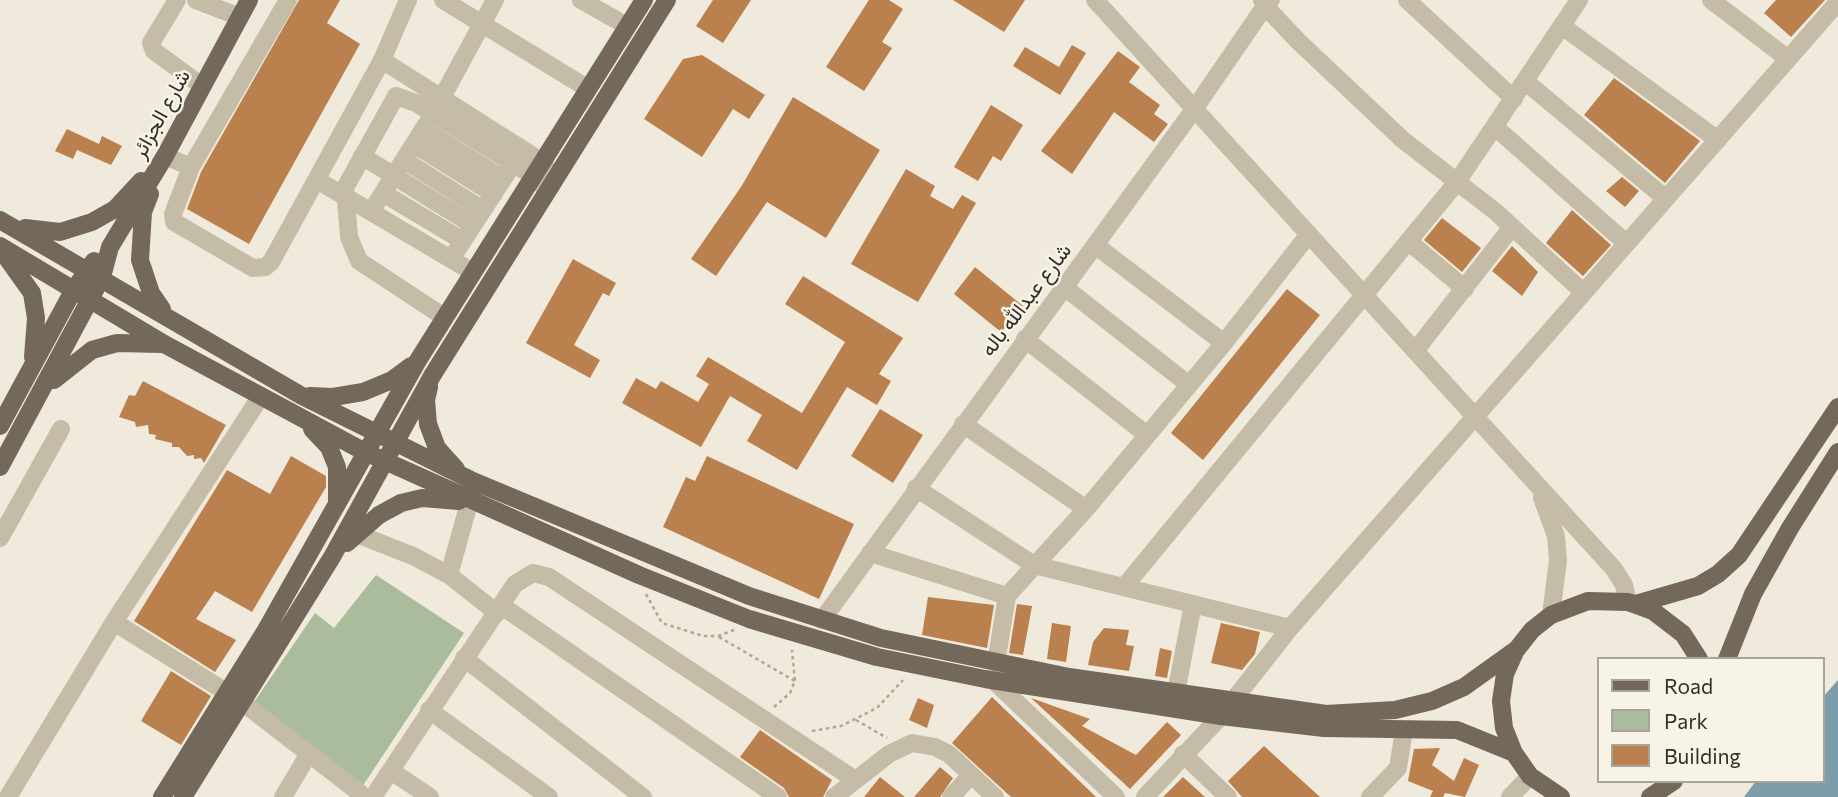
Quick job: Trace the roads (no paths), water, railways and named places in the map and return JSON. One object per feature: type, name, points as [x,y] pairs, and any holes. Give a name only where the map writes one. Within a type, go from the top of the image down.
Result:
[{"type":"main road","name":"شارع الجزائر","points":[[0,426],[73,291],[94,272],[164,156],[249,0]]},
{"type":"main road","points":[[183,797],[365,452],[416,362],[644,0]]},
{"type":"main road","points":[[162,797],[234,699],[332,557],[432,376],[667,0]]},
{"type":"main road","points":[[2,220],[37,231],[60,232],[92,222],[115,209],[164,156]]},
{"type":"main road","points":[[164,156],[143,212],[139,239],[144,278],[166,315]]},
{"type":"main road","points":[[2,220],[302,396],[394,443],[473,481],[749,596],[994,672],[1357,731],[1457,730],[1514,754]]},
{"type":"main road","points":[[0,247],[166,345],[365,452],[639,575],[785,631],[912,664],[1176,693],[1227,710],[1326,714],[1395,710],[1432,701],[1464,687],[1517,649]]},
{"type":"main road","points":[[0,247],[32,293],[36,344],[29,373]]},
{"type":"main road","name":"شارع الجزائر","points":[[0,467],[90,300],[94,272]]},
{"type":"main road","points":[[39,395],[68,366],[92,350],[117,344],[166,345]]},
{"type":"main road","points":[[302,396],[333,397],[363,392],[392,380],[416,362]]},
{"type":"main road","points":[[432,376],[426,400],[428,424],[445,457],[473,481]]},
{"type":"main road","points":[[1561,797],[1534,784],[1514,754],[1504,728],[1501,701],[1506,674],[1517,649],[1532,630],[1551,615],[1588,601],[1632,603],[1698,586],[1718,574],[1739,555],[1838,407]]},
{"type":"main road","points":[[300,417],[329,447],[337,467],[336,509]]},
{"type":"main road","points":[[1728,657],[1753,594],[1790,528],[1838,452]]},
{"type":"main road","points":[[332,557],[357,534],[401,503],[422,498],[476,504]]},
{"type":"main road","points":[[1632,603],[1669,621],[1698,657]]},
{"type":"main road","points":[[1650,797],[1671,783]]},
{"type":"street","points":[[177,0],[151,43],[154,51],[202,86]]},
{"type":"street","points":[[196,0],[240,17]]},
{"type":"street","points":[[288,0],[191,167],[173,214],[174,222],[253,268],[265,267],[271,262],[382,60],[408,0]]},
{"type":"street","points":[[443,0],[587,88]]},
{"type":"street","points":[[372,210],[419,137],[495,0]]},
{"type":"street","points":[[581,0],[627,26]]},
{"type":"street","points":[[1095,0],[1614,569],[1632,603]]},
{"type":"street","points":[[1407,0],[1514,99]]},
{"type":"street","points":[[1124,587],[1457,182],[1579,0]]},
{"type":"street","points":[[1710,0],[1787,58]]},
{"type":"street","points":[[1266,2],[1298,41],[1403,140],[1512,227],[1583,292]]},
{"type":"street","name":"شارع عبدالله باله","points":[[821,620],[1195,108],[1266,2]]},
{"type":"street","points":[[1144,797],[1227,710],[1290,628],[1838,2]]},
{"type":"street","points":[[1562,26],[1718,140]]},
{"type":"street","points":[[382,60],[508,171]]},
{"type":"street","points":[[1526,82],[1665,198]]},
{"type":"street","points":[[437,106],[396,96],[344,194],[349,237],[359,261],[444,317]]},
{"type":"street","points":[[1495,127],[1626,243]]},
{"type":"street","points":[[419,137],[508,171],[537,168],[551,183]]},
{"type":"street","points":[[164,156],[191,167]]},
{"type":"street","points":[[362,156],[393,176],[478,217]]},
{"type":"street","points":[[404,160],[478,217]]},
{"type":"street","points":[[451,259],[508,171]]},
{"type":"street","points":[[317,180],[372,210],[471,271]]},
{"type":"street","points":[[383,192],[463,241]]},
{"type":"street","points":[[1415,351],[1512,227]]},
{"type":"street","points":[[1116,797],[994,672],[1007,596],[1086,509],[1309,234]]},
{"type":"street","points":[[1408,242],[1465,289]]},
{"type":"street","points":[[1095,245],[1224,342]]},
{"type":"street","points":[[1064,287],[1188,384]]},
{"type":"street","points":[[1025,338],[1147,435]]},
{"type":"street","points":[[8,797],[114,622],[261,396]]},
{"type":"street","points":[[963,424],[1086,509]]},
{"type":"street","points":[[0,538],[61,429]]},
{"type":"street","points":[[1536,485],[1556,536],[1558,560],[1551,615]]},
{"type":"street","points":[[916,488],[1034,565],[1290,628]]},
{"type":"street","points":[[449,575],[476,504]]},
{"type":"street","points":[[357,534],[414,556],[449,575],[778,797]]},
{"type":"street","points":[[870,553],[1007,596]]},
{"type":"street","points":[[373,797],[515,583],[533,573],[549,577],[854,779]]},
{"type":"street","points":[[1176,693],[1193,604]]},
{"type":"street","points":[[114,622],[234,699],[365,797]]},
{"type":"street","points":[[464,658],[643,797]]},
{"type":"street","points":[[429,710],[549,797]]},
{"type":"street","points":[[1370,797],[1398,768],[1404,730]]},
{"type":"street","points":[[834,797],[854,779],[902,746],[924,743],[935,747],[995,797]]},
{"type":"street","points":[[1183,754],[1228,797]]},
{"type":"street","points":[[282,797],[307,755]]},
{"type":"street","points":[[391,771],[430,797]]},
{"type":"street","points":[[951,797],[971,775]]},
{"type":"street","points":[[1510,797],[1534,784]]},
{"type":"water","points":[[1838,680],[1838,797],[1744,797],[1754,783],[1824,783],[1824,696]]}]
